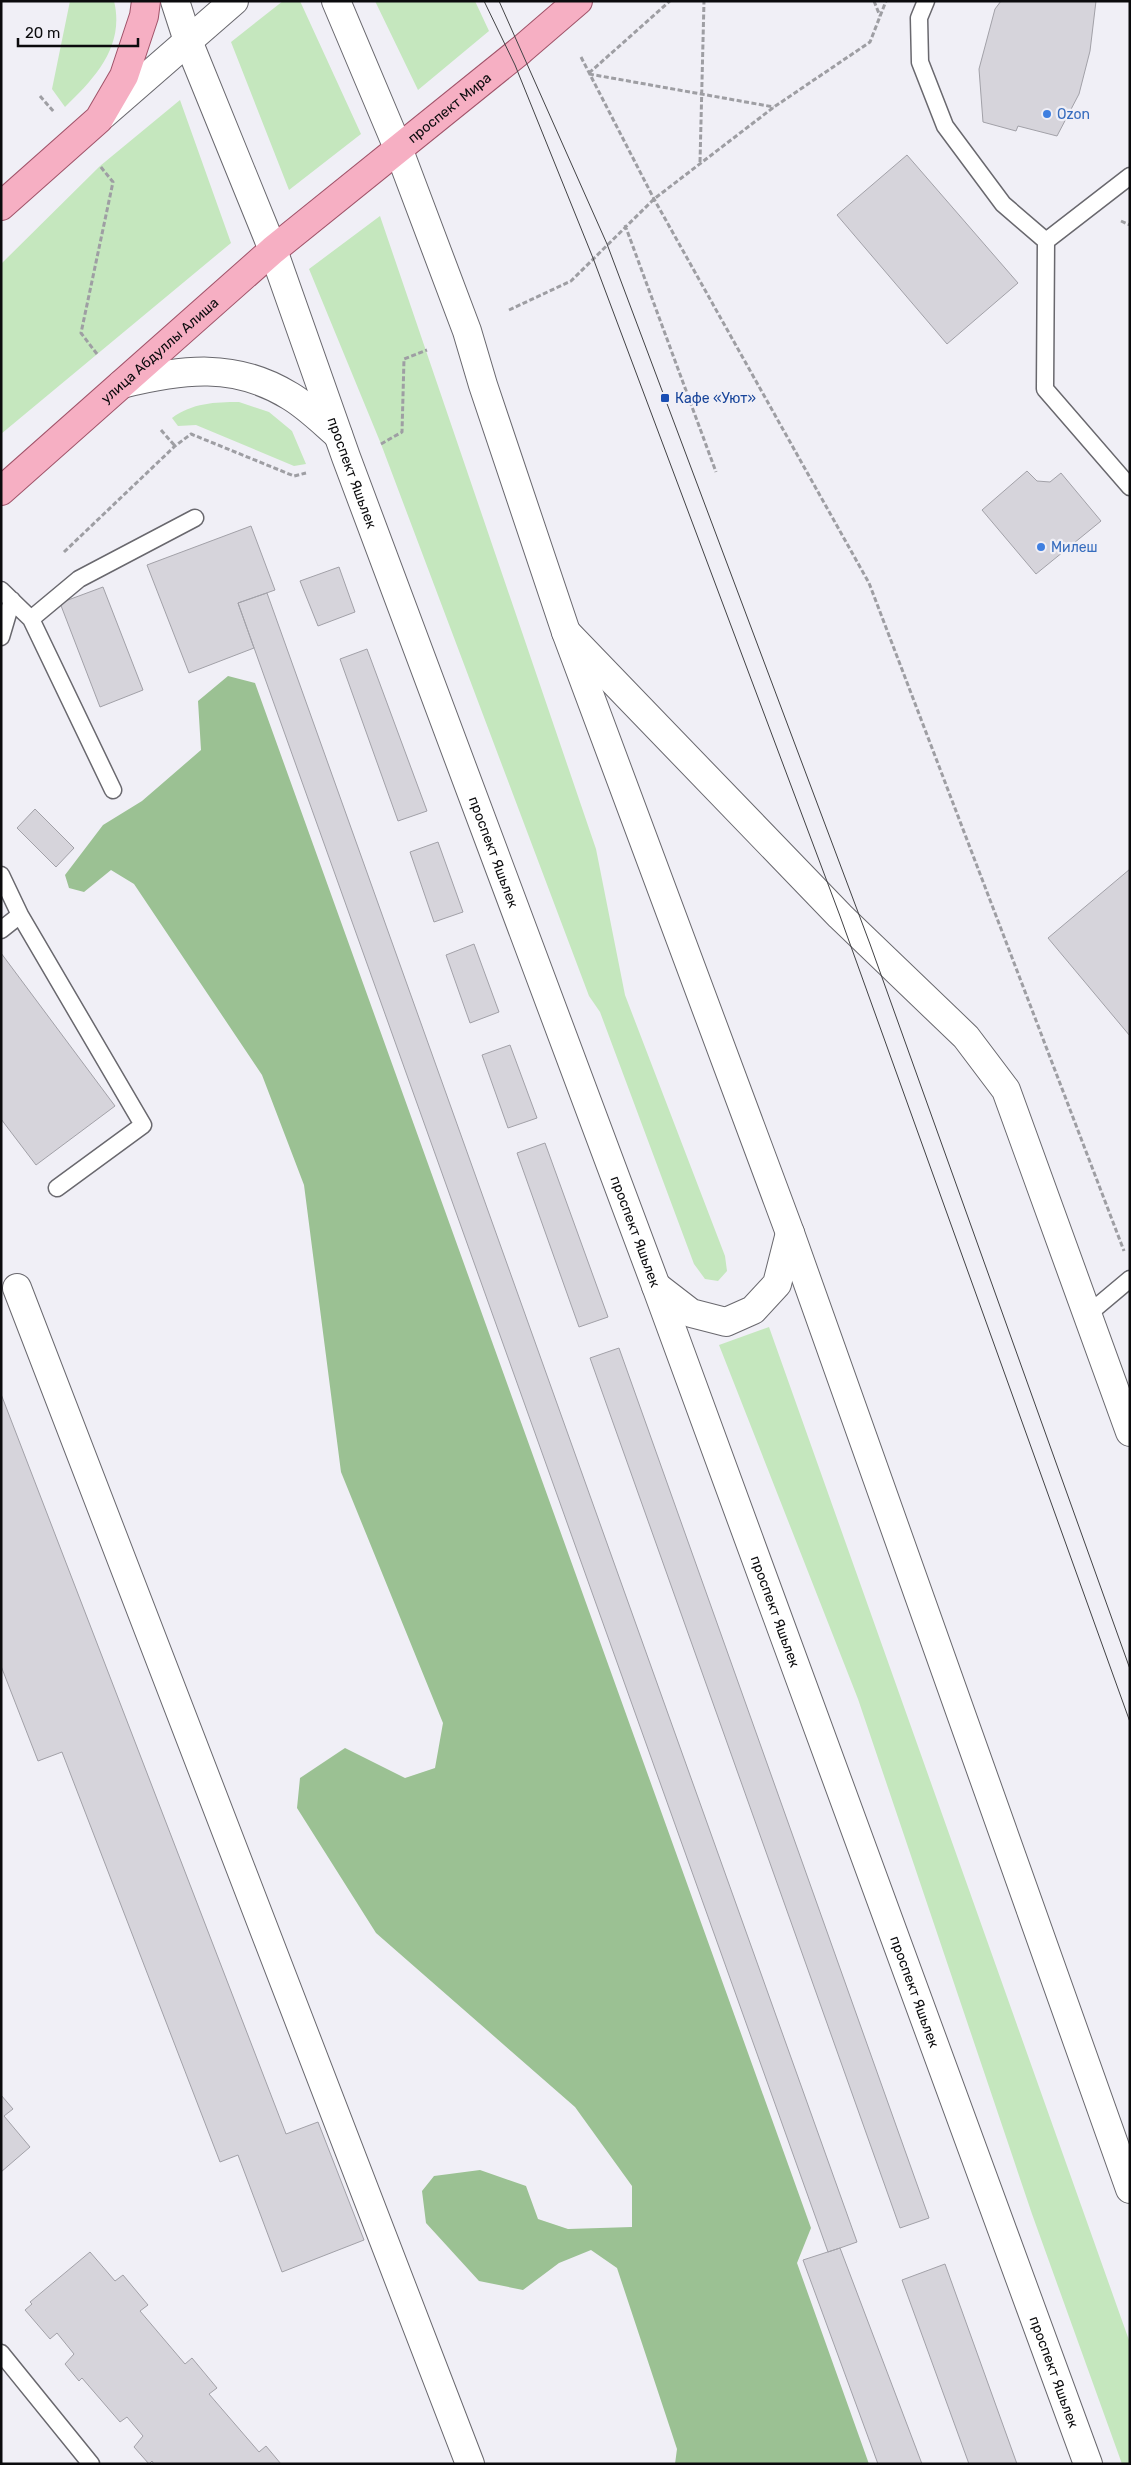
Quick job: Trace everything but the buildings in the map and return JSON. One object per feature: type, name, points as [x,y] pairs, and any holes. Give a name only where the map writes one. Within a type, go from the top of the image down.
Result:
[{"type":"main road","points":[[99,119],[124,76],[144,16],[146,1]]},
{"type":"main road","name":"проспект Яшьлек","points":[[175,1],[188,41],[273,250],[338,435],[656,1286],[1088,2464]]},
{"type":"main road","points":[[1,206],[234,1]]},
{"type":"main road","points":[[336,1],[398,148],[467,331],[483,385],[566,632],[790,1233],[1130,2189]]},
{"type":"main road","name":"проспект Мира","points":[[320,212],[521,50],[578,1]]},
{"type":"main road","name":"улица Абдуллы Алиша","points":[[1,491],[273,250],[320,212]]},
{"type":"main road","points":[[122,384],[160,375],[190,371],[231,373],[258,380],[291,396],[338,435]]},
{"type":"main road","points":[[566,632],[840,916],[966,1037],[1006,1090],[1130,1432]]},
{"type":"main road","points":[[656,1286],[691,1313],[726,1322],[753,1310],[777,1284],[790,1233]]},
{"type":"main road","points":[[17,1288],[470,2464]]},
{"type":"lane","points":[[926,1],[919,18],[920,62],[944,126],[1003,204],[1046,242],[1045,390],[1130,487]]},
{"type":"lane","points":[[1046,242],[1130,176]]},
{"type":"lane","points":[[31,620],[79,579],[195,518]]},
{"type":"lane","points":[[7,595],[31,620],[113,790]]},
{"type":"lane","points":[[1,637],[7,595]]},
{"type":"lane","points":[[1,875],[20,915],[143,1125],[57,1188]]},
{"type":"lane","points":[[1,930],[20,915]]},
{"type":"lane","points":[[1087,1315],[1130,1279]]},
{"type":"lane","points":[[1,2353],[91,2464]]},
{"type":"path","points":[[589,74],[670,1]]},
{"type":"path","points":[[700,162],[704,1]]},
{"type":"path","points":[[874,1],[880,17]]},
{"type":"path","points":[[509,310],[571,281],[625,225],[700,162],[774,107],[870,42],[886,1]]},
{"type":"path","points":[[580,58],[654,199],[869,583],[1126,1256]]},
{"type":"path","points":[[589,74],[774,107]]},
{"type":"path","points":[[40,96],[58,117]]},
{"type":"path","points":[[96,354],[81,333],[113,182],[100,166]]},
{"type":"path","points":[[625,225],[716,472]]},
{"type":"path","points":[[381,444],[402,432],[404,360],[427,350]]},
{"type":"path","points":[[161,430],[175,446]]},
{"type":"path","points":[[62,553],[175,446],[191,434],[294,476],[306,472]]},
{"type":"green space","points":[[70,1],[114,1],[116,17],[115,32],[105,60],[87,85],[65,107],[52,89]]},
{"type":"green space","points":[[283,1],[300,1],[361,134],[289,190],[231,42]]},
{"type":"green space","points":[[375,1],[475,1],[489,31],[418,90]]},
{"type":"green space","points":[[180,100],[231,243],[1,434],[1,264],[100,166]]},
{"type":"green space","points":[[380,216],[596,849],[625,995],[725,1256],[727,1271],[718,1281],[705,1279],[694,1264],[600,1012],[589,996],[381,444],[309,269]]},
{"type":"green space","points":[[239,402],[269,412],[292,431],[306,464],[294,466],[196,425],[178,426],[172,418],[196,406]]},
{"type":"green space","points":[[228,676],[255,683],[811,2228],[797,2263],[869,2464],[675,2464],[677,2449],[617,2268],[591,2250],[559,2263],[523,2290],[479,2281],[426,2223],[422,2191],[434,2176],[480,2170],[526,2186],[538,2219],[568,2229],[632,2227],[632,2186],[575,2107],[376,1933],[297,1808],[300,1778],[345,1748],[405,1778],[435,1768],[443,1723],[341,1472],[304,1185],[262,1075],[134,884],[111,870],[84,892],[69,888],[65,875],[103,825],[142,801],[201,750],[198,701]]},
{"type":"green space","points":[[769,1327],[1130,2343],[1130,2464],[1122,2464],[1032,2214],[858,1699],[719,1345]]},
{"type":"tram line","points":[[484,1],[515,65],[593,258],[840,916],[1130,1722]]},
{"type":"tram line","points":[[499,1],[607,244],[870,944],[1130,1669]]},
{"type":"place","name":"Ozon","points":[[1047,114]]},
{"type":"place","name":"Кафе «Уют»","points":[[665,398]]},
{"type":"place","name":"Милеш","points":[[1041,547]]}]
